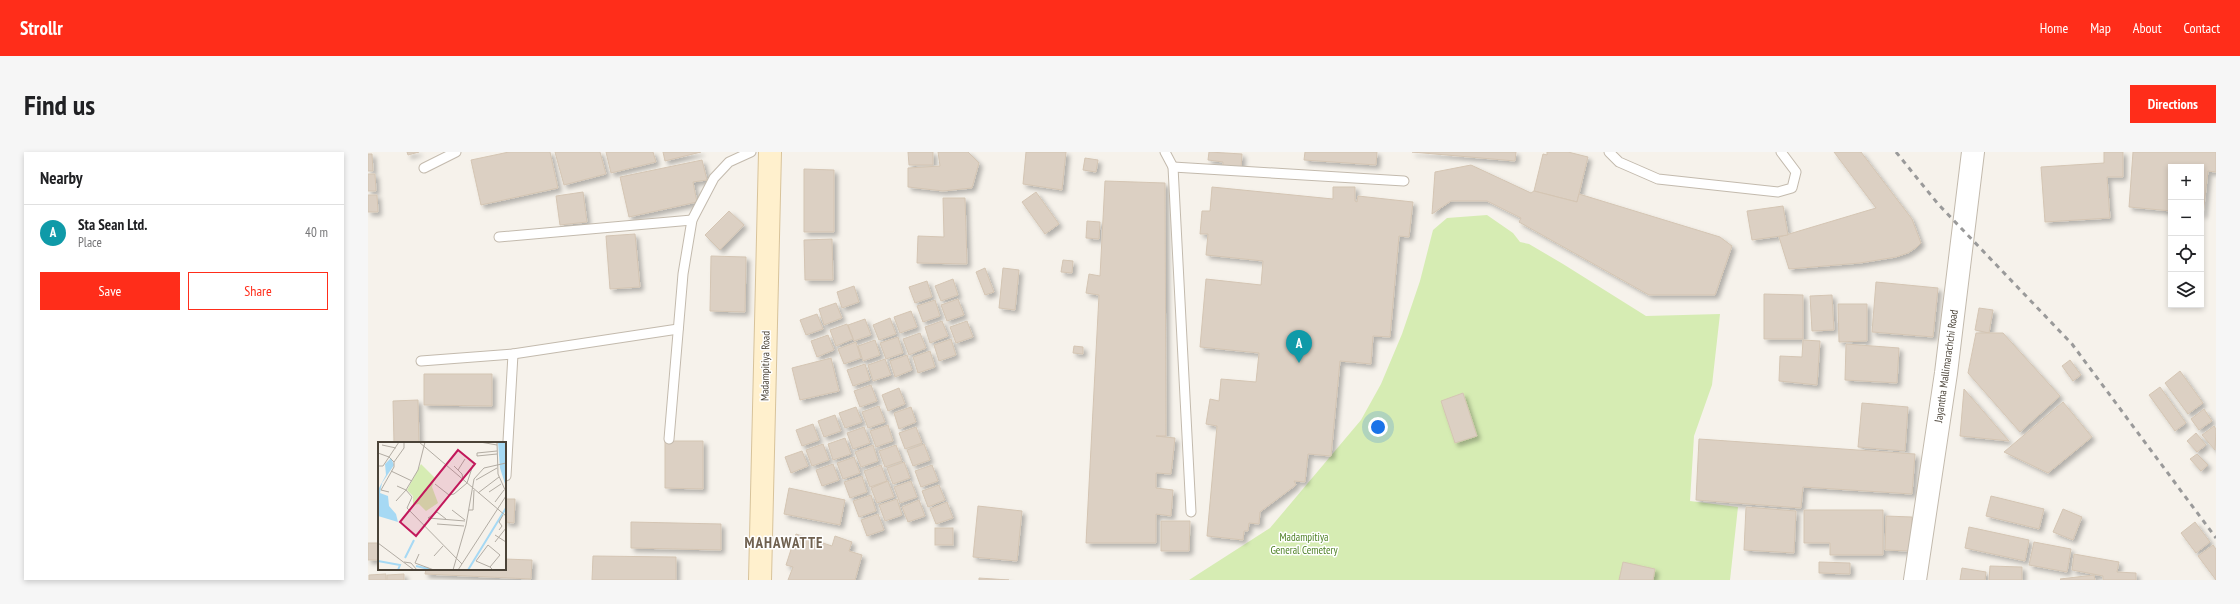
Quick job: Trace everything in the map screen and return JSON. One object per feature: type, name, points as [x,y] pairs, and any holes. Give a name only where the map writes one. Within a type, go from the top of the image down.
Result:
[{"type":"main road","name":"Madampitiya Road","points":[[760,580],[770,152]]},
{"type":"street","name":"Jayantha Mallimarachchi Road","points":[[1915,580],[1946,373],[1973,152]]},
{"type":"lane","points":[[424,168],[456,152]]},
{"type":"lane","points":[[669,439],[683,274],[692,220],[714,178],[729,162],[751,152]]},
{"type":"lane","points":[[1165,152],[1174,166],[1192,512]]},
{"type":"lane","points":[[1609,152],[1619,162],[1658,179],[1778,192],[1792,188],[1796,172],[1781,152]]},
{"type":"lane","points":[[1174,166],[1404,181]]},
{"type":"lane","points":[[500,237],[692,220]]},
{"type":"lane","points":[[421,360],[513,354],[678,329]]},
{"type":"lane","points":[[506,476],[513,354]]},
{"type":"green space","name":"Madampitiya General Cemetery","points":[[1487,215],[1513,233],[1520,242],[1529,244],[1646,316],[1720,314],[1712,385],[1694,436],[1690,501],[1738,507],[1730,580],[1189,580],[1270,528],[1361,420],[1381,384],[1402,334],[1420,281],[1433,230],[1447,218]]},
{"type":"building","points":[[407,152],[419,152],[408,155]]},
{"type":"building","points":[[509,152],[550,152],[558,188],[481,205],[471,160]]},
{"type":"building","points":[[555,152],[600,152],[606,174],[564,185]]},
{"type":"building","points":[[606,152],[653,152],[656,162],[611,173]]},
{"type":"building","points":[[663,152],[701,152],[665,161]]},
{"type":"building","points":[[908,152],[933,152],[933,165],[909,165]]},
{"type":"building","points":[[938,152],[968,152],[979,163],[972,188],[943,191],[908,187],[908,168],[940,166]]},
{"type":"building","points":[[1026,152],[1066,152],[1062,190],[1023,184]]},
{"type":"building","points":[[1209,152],[1242,154],[1241,168],[1223,166],[1223,162],[1208,160]]},
{"type":"building","points":[[1305,152],[1377,152],[1376,165],[1304,160]]},
{"type":"building","points":[[1412,152],[1516,152],[1515,161]]},
{"type":"building","points":[[1547,152],[1568,152],[1588,157],[1577,202],[1534,191],[1543,154],[1547,155]]},
{"type":"building","points":[[1834,152],[1861,152],[1912,219],[1921,243],[1917,247],[1908,253],[1896,257],[1860,263],[1789,269],[1779,237],[1876,208]]},
{"type":"building","points":[[2104,152],[2123,152],[2123,177],[2107,177],[2110,218],[2045,222],[2041,167],[2104,163]]},
{"type":"building","points":[[2133,152],[2216,152],[2216,172],[2208,171],[2204,206],[2204,164],[2168,164],[2168,211],[2129,207]]},
{"type":"building","points":[[368,154],[372,154],[373,171],[368,171]]},
{"type":"building","points":[[1085,158],[1098,160],[1096,172],[1083,170]]},
{"type":"building","points":[[702,160],[707,180],[693,182],[697,202],[629,217],[620,177]]},
{"type":"building","points":[[1471,165],[1531,193],[1534,191],[1577,202],[1579,194],[1720,237],[1732,246],[1715,295],[1649,295],[1519,222],[1521,218],[1487,201],[1451,201],[1432,214],[1435,172]]},
{"type":"building","points":[[804,169],[834,170],[834,232],[804,232]]},
{"type":"building","points":[[368,174],[375,174],[376,191],[368,191]]},
{"type":"building","points":[[1105,181],[1165,183],[1166,436],[1156,436],[1175,438],[1171,474],[1156,473],[1156,488],[1173,490],[1171,516],[1156,514],[1156,543],[1086,543],[1099,295],[1086,293],[1089,274],[1100,276]]},
{"type":"building","points":[[1212,187],[1333,199],[1333,187],[1355,187],[1355,201],[1357,202],[1358,196],[1413,202],[1409,237],[1399,236],[1390,337],[1373,336],[1371,364],[1340,361],[1331,456],[1308,454],[1305,482],[1294,481],[1296,485],[1260,512],[1259,524],[1249,523],[1248,531],[1244,531],[1243,540],[1207,536],[1217,426],[1206,424],[1210,399],[1219,401],[1221,379],[1256,382],[1259,353],[1200,347],[1206,279],[1261,285],[1263,261],[1206,255],[1208,234],[1200,234],[1202,211],[1210,211]]},
{"type":"building","points":[[583,192],[587,222],[560,225],[556,196]]},
{"type":"building","points":[[1036,192],[1059,224],[1045,234],[1022,202]]},
{"type":"building","points":[[368,195],[377,195],[378,212],[368,212]]},
{"type":"building","points":[[943,198],[965,198],[967,264],[917,263],[918,236],[944,237]]},
{"type":"building","points":[[1783,206],[1788,235],[1752,240],[1747,211]]},
{"type":"building","points":[[729,211],[744,225],[720,250],[705,235]]},
{"type":"building","points":[[1087,221],[1100,222],[1099,239],[1086,238]]},
{"type":"building","points":[[635,234],[640,287],[610,289],[606,236]]},
{"type":"building","points":[[832,239],[833,280],[805,280],[804,240]]},
{"type":"building","points":[[711,256],[746,257],[745,312],[710,311]]},
{"type":"building","points":[[1063,260],[1073,261],[1072,273],[1061,272]]},
{"type":"building","points":[[985,268],[994,292],[985,295],[976,272]]},
{"type":"building","points":[[1003,268],[1019,270],[1015,310],[999,308]]},
{"type":"building","points":[[953,279],[958,295],[941,301],[935,286]]},
{"type":"building","points":[[927,281],[932,297],[915,303],[909,287]]},
{"type":"building","points":[[1876,282],[1938,288],[1933,337],[1872,332]]},
{"type":"building","points":[[854,286],[859,302],[842,308],[837,292]]},
{"type":"building","points":[[1764,294],[1803,295],[1803,339],[1764,339]]},
{"type":"building","points":[[1832,295],[1834,330],[1812,331],[1810,296]]},
{"type":"building","points":[[958,299],[964,315],[947,321],[941,305]]},
{"type":"building","points":[[935,300],[940,316],[923,322],[917,306]]},
{"type":"building","points":[[836,303],[842,318],[824,325],[819,309]]},
{"type":"building","points":[[1838,304],[1867,304],[1867,341],[1839,342]]},
{"type":"building","points":[[1979,308],[1993,310],[1989,333],[1975,330]]},
{"type":"building","points":[[911,311],[917,327],[900,333],[894,317]]},
{"type":"building","points":[[817,314],[823,329],[806,335],[800,320]]},
{"type":"building","points":[[890,318],[896,334],[879,340],[873,325]]},
{"type":"building","points":[[865,319],[871,335],[854,341],[848,325]]},
{"type":"building","points":[[942,321],[948,336],[930,343],[925,327]]},
{"type":"building","points":[[967,321],[973,337],[956,343],[950,327]]},
{"type":"building","points":[[847,324],[853,339],[836,346],[830,330]]},
{"type":"building","points":[[920,333],[926,348],[909,355],[903,339]]},
{"type":"building","points":[[1976,333],[2003,333],[2060,396],[2020,432],[1968,373]]},
{"type":"building","points":[[828,335],[834,350],[817,357],[811,341]]},
{"type":"building","points":[[898,337],[903,353],[886,359],[880,343]]},
{"type":"building","points":[[951,339],[956,355],[939,361],[934,345]]},
{"type":"building","points":[[875,340],[880,355],[863,361],[858,346]]},
{"type":"building","points":[[1803,340],[1820,341],[1817,385],[1779,381],[1780,356],[1802,357]]},
{"type":"building","points":[[856,342],[861,358],[844,364],[838,349]]},
{"type":"building","points":[[1846,344],[1899,348],[1897,383],[1845,380]]},
{"type":"building","points":[[1074,346],[1083,347],[1083,354],[1073,353]]},
{"type":"building","points":[[930,351],[935,367],[918,373],[913,357]]},
{"type":"building","points":[[907,355],[912,370],[895,377],[890,361]]},
{"type":"building","points":[[831,358],[839,391],[800,400],[792,368]]},
{"type":"building","points":[[885,359],[891,375],[873,381],[868,365]]},
{"type":"building","points":[[2070,360],[2081,375],[2073,381],[2062,366]]},
{"type":"building","points":[[865,364],[870,380],[853,386],[847,370]]},
{"type":"building","points":[[2180,371],[2203,403],[2188,414],[2165,383]]},
{"type":"building","points":[[424,374],[492,374],[492,406],[424,405]]},
{"type":"building","points":[[871,385],[877,401],[860,407],[854,391]]},
{"type":"building","points":[[2160,387],[2186,423],[2175,431],[2149,395]]},
{"type":"building","points":[[899,388],[905,404],[888,411],[882,395]]},
{"type":"building","points":[[1964,389],[2009,441],[1960,436]]},
{"type":"building","points":[[1463,393],[1477,436],[1455,443],[1441,401]]},
{"type":"building","points":[[418,400],[419,442],[394,442],[393,401]]},
{"type":"building","points":[[2063,402],[2092,437],[2048,473],[2004,452]]},
{"type":"building","points":[[1862,403],[1908,407],[1905,451],[1858,447]]},
{"type":"building","points":[[879,406],[885,422],[868,428],[862,412]]},
{"type":"building","points":[[856,407],[862,422],[845,428],[839,413]]},
{"type":"building","points":[[911,407],[916,422],[899,429],[894,413]]},
{"type":"building","points":[[2204,409],[2212,421],[2199,430],[2191,419]]},
{"type":"building","points":[[835,415],[841,431],[824,437],[818,421]]},
{"type":"building","points":[[813,424],[819,440],[802,446],[796,430]]},
{"type":"building","points":[[888,425],[893,441],[876,447],[870,431]]},
{"type":"building","points":[[2214,426],[2216,429],[2215,450],[2202,435]]},
{"type":"building","points":[[864,427],[870,443],[853,449],[847,433]]},
{"type":"building","points":[[916,427],[922,443],[905,449],[899,433]]},
{"type":"building","points":[[2196,433],[2206,445],[2197,452],[2187,441]]},
{"type":"building","points":[[845,438],[851,454],[833,460],[828,444]]},
{"type":"building","points":[[1699,439],[1915,454],[1912,494],[1803,487],[1801,508],[1696,500]]},
{"type":"building","points":[[665,441],[703,441],[703,489],[665,488]]},
{"type":"building","points":[[823,444],[829,460],[812,466],[806,450]]},
{"type":"building","points":[[924,444],[930,460],[913,466],[907,450]]},
{"type":"building","points":[[873,445],[878,461],[861,467],[855,452]]},
{"type":"building","points":[[896,445],[902,461],[885,467],[879,451]]},
{"type":"building","points":[[802,451],[808,466],[791,473],[785,457]]},
{"type":"building","points":[[2197,454],[2208,465],[2201,471],[2190,459]]},
{"type":"building","points":[[854,457],[860,473],[843,479],[837,463]]},
{"type":"building","points":[[904,462],[910,478],[893,484],[887,468]]},
{"type":"building","points":[[833,464],[839,480],[822,486],[816,470]]},
{"type":"building","points":[[881,465],[887,481],[870,487],[864,471]]},
{"type":"building","points":[[932,465],[938,481],[921,487],[915,471]]},
{"type":"building","points":[[862,476],[867,492],[850,498],[844,482]]},
{"type":"building","points":[[888,481],[894,497],[877,503],[871,488]]},
{"type":"building","points":[[911,481],[917,497],[900,503],[894,487]]},
{"type":"building","points":[[939,485],[945,500],[928,507],[922,491]]},
{"type":"building","points":[[789,488],[845,500],[840,525],[784,514]]},
{"type":"building","points":[[871,495],[876,511],[859,517],[853,501]]},
{"type":"building","points":[[1991,496],[2044,509],[2039,529],[1986,516]]},
{"type":"building","points":[[506,499],[515,499],[514,523],[506,522]]},
{"type":"building","points":[[897,499],[902,515],[885,521],[879,505]]},
{"type":"building","points":[[919,500],[925,516],[908,522],[902,507]]},
{"type":"building","points":[[947,502],[953,518],[936,524],[930,509]]},
{"type":"building","points":[[978,506],[1022,511],[1017,561],[973,557]]},
{"type":"building","points":[[1746,507],[1796,511],[1794,553],[1744,550]]},
{"type":"building","points":[[2063,509],[2082,517],[2073,540],[2053,532]]},
{"type":"building","points":[[1804,510],[1883,510],[1883,555],[1830,555],[1830,543],[1804,543]]},
{"type":"building","points":[[878,514],[884,530],[867,536],[861,520]]},
{"type":"building","points":[[1886,516],[1912,517],[1911,551],[1885,550]]},
{"type":"building","points":[[1161,521],[1190,521],[1189,551],[1161,551]]},
{"type":"building","points":[[631,522],[721,524],[721,550],[631,548]]},
{"type":"building","points":[[2195,522],[2210,542],[2196,553],[2181,533]]},
{"type":"building","points":[[1969,527],[2029,540],[2025,561],[1965,548]]},
{"type":"building","points":[[935,528],[953,528],[953,545],[935,545]]},
{"type":"building","points":[[796,534],[832,546],[835,536],[852,542],[849,551],[862,555],[855,580],[788,580],[793,567],[786,565]]},
{"type":"building","points":[[2034,542],[2071,549],[2067,572],[2029,565]]},
{"type":"building","points":[[368,543],[378,543],[378,560],[368,560]]},
{"type":"building","points":[[2213,545],[2216,549],[2216,580],[2198,556]]},
{"type":"building","points":[[2074,554],[2119,562],[2117,572],[2136,573],[2136,580],[2103,580],[2103,576],[2072,570]]},
{"type":"building","points":[[593,556],[676,557],[676,580],[592,580]]},
{"type":"building","points":[[506,559],[532,560],[531,579],[425,574],[426,570],[506,570]]},
{"type":"building","points":[[1623,562],[1655,569],[1653,580],[1619,580]]},
{"type":"building","points":[[1819,562],[1850,563],[1850,574],[1819,573]]},
{"type":"building","points":[[1990,566],[2022,567],[2022,580],[1989,580]]},
{"type":"building","points":[[1962,568],[1986,572],[1985,580],[1960,580]]},
{"type":"building","points":[[386,574],[386,580],[369,580],[369,575]]},
{"type":"building","points":[[404,574],[404,580],[387,580],[387,575]]},
{"type":"building","points":[[2094,575],[2095,580],[2060,579]]},
{"type":"building","points":[[979,578],[1009,580],[979,580]]},
{"type":"railway","points":[[1896,152],[1938,204],[2072,344],[2216,538]]},
{"type":"place","name":"Sta Sean Ltd.","points":[[1299,363]]},
{"type":"district","name":"MAHAWATTE","points":[[784,543]]}]
